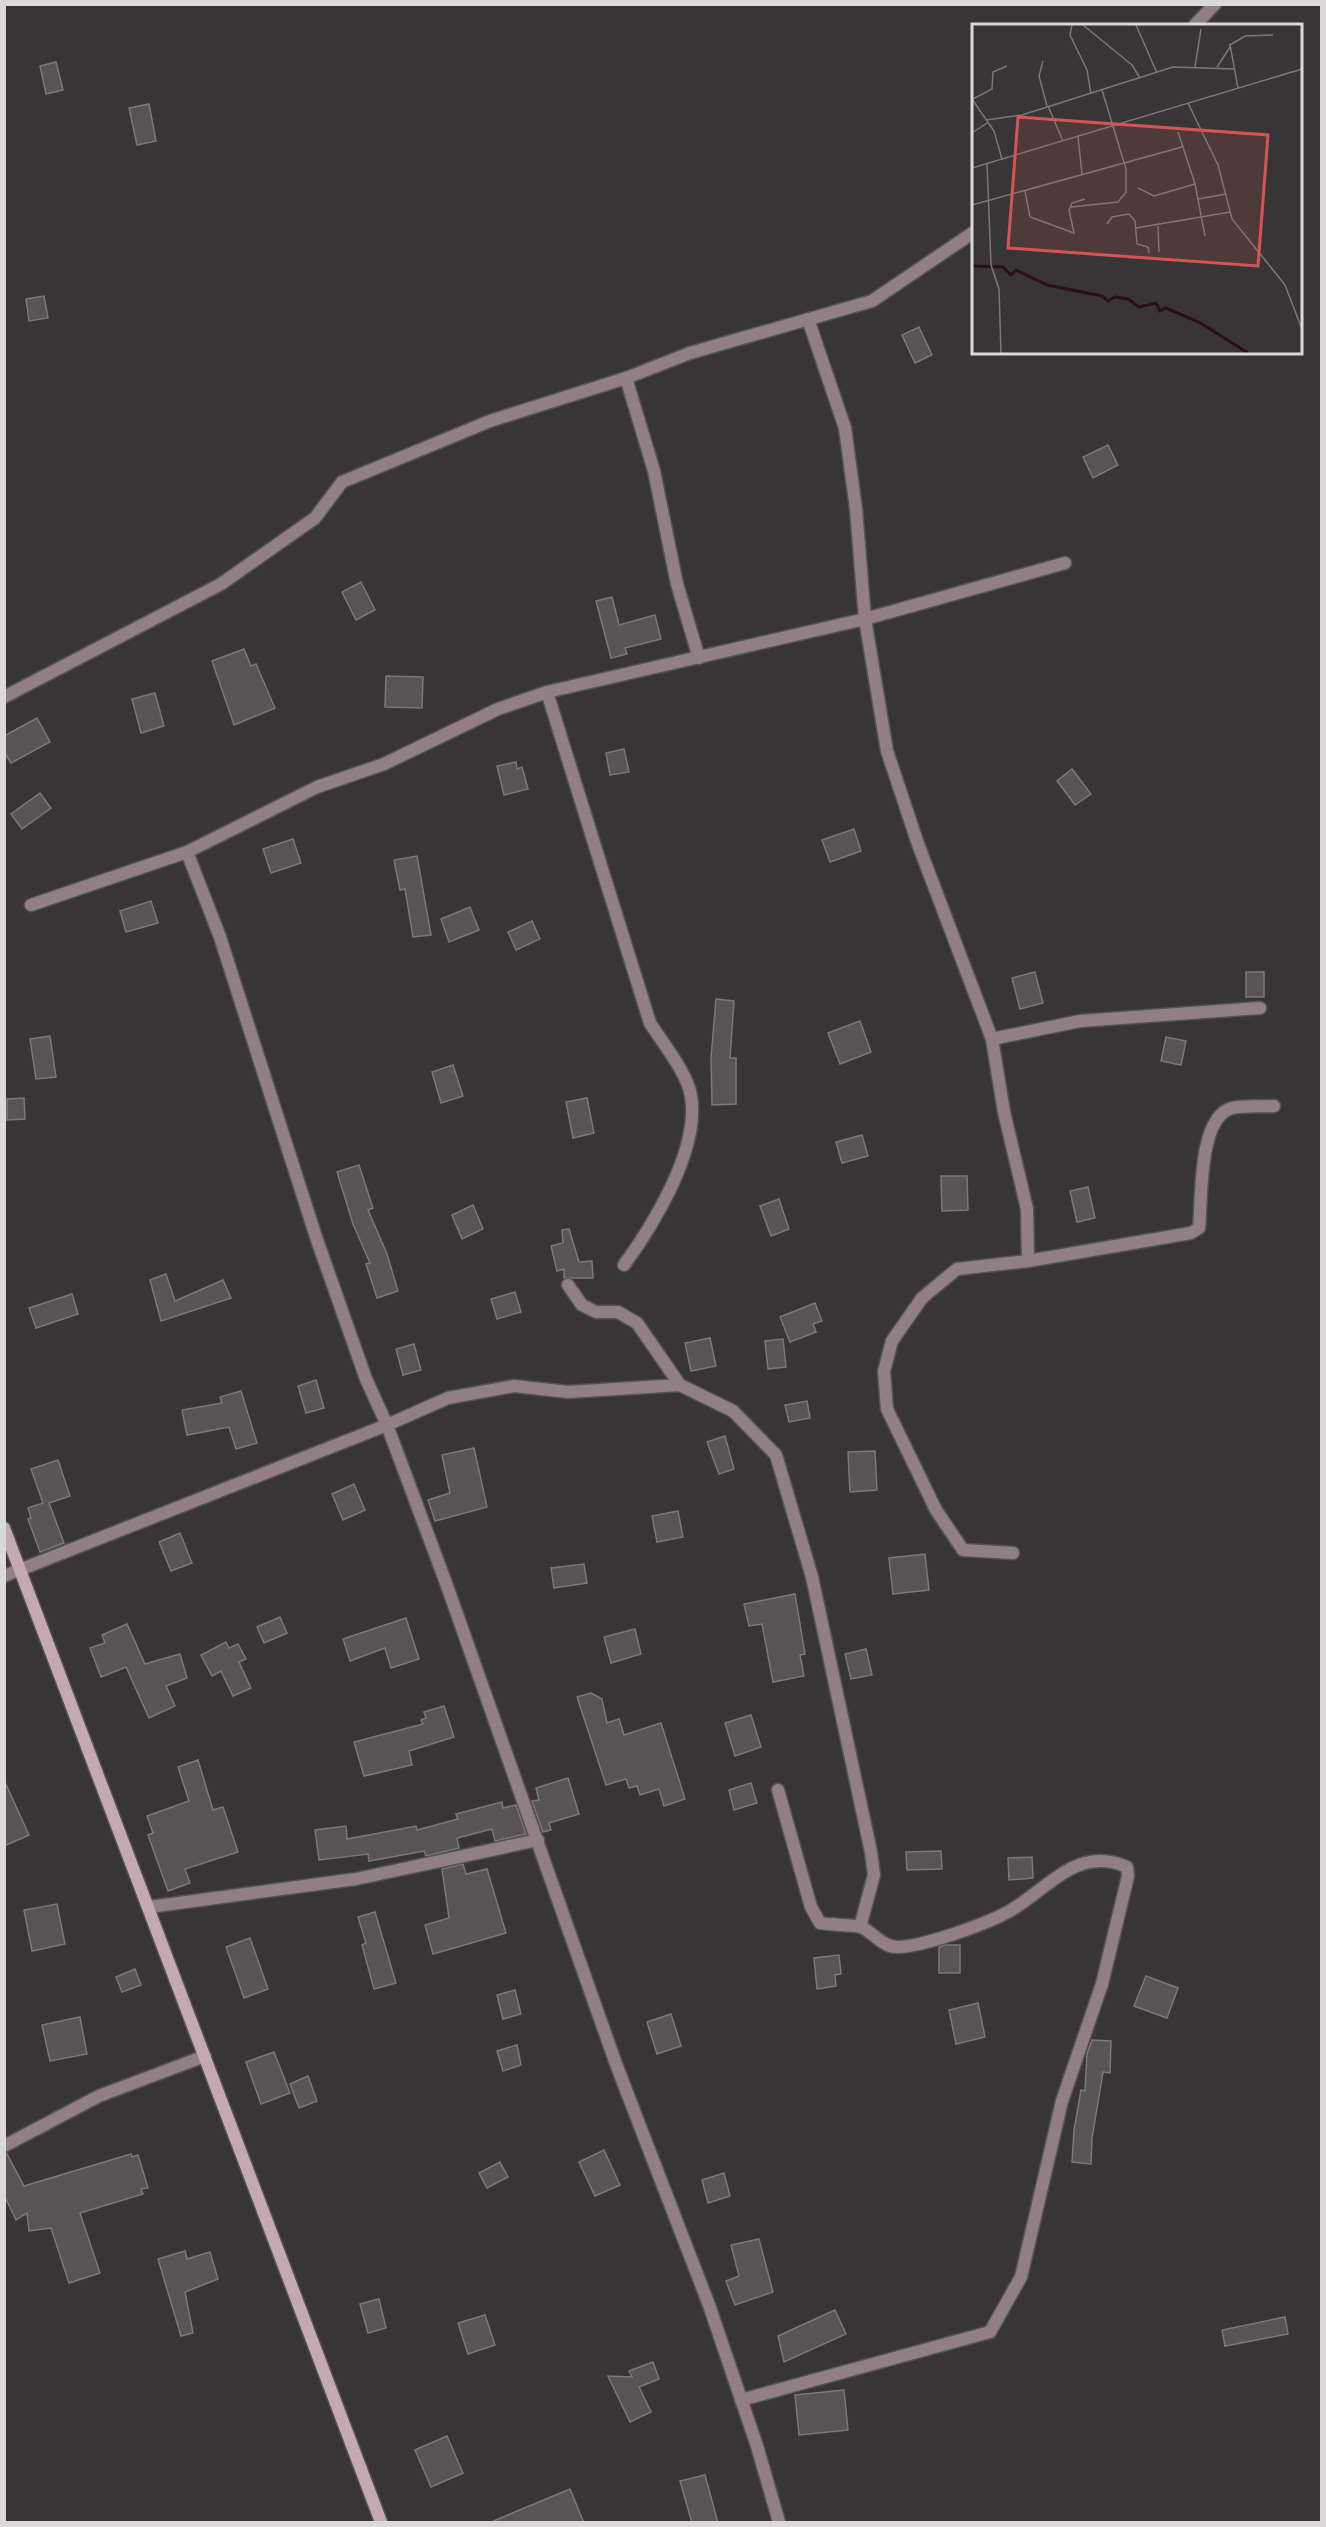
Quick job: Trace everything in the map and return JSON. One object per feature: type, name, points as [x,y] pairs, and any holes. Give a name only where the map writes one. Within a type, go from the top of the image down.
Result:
[{"type":"main road","points":[[4,1528],[381,2523]]},
{"type":"street","points":[[1196,24],[1215,4]]},
{"type":"street","points":[[4,697],[221,584],[315,518],[342,482],[490,421],[626,378],[690,352],[872,301],[972,233]]},
{"type":"street","points":[[808,319],[845,428],[856,509],[865,619],[887,751],[918,844],[992,1039],[1004,1112],[1027,1209],[1028,1262]]},
{"type":"street","points":[[626,378],[654,471],[677,584],[699,658]]},
{"type":"street","points":[[31,905],[187,852],[317,788],[384,764],[498,709],[547,692],[865,619],[1065,563]]},
{"type":"street","points":[[547,692],[650,1023],[681,1072],[692,1095],[690,1125],[679,1172],[653,1225],[624,1265]]},
{"type":"street","points":[[187,852],[220,937],[316,1237],[366,1379],[387,1425],[538,1840],[616,2064],[709,2305],[779,2523]]},
{"type":"street","points":[[992,1039],[1080,1021],[1260,1008]]},
{"type":"street","points":[[1013,1553],[963,1550],[936,1510],[887,1409],[884,1371],[892,1341],[922,1298],[957,1269],[1028,1262],[1191,1233],[1199,1228],[1206,1143],[1215,1119],[1230,1108],[1274,1106]]},
{"type":"street","points":[[568,1285],[582,1305],[596,1312],[618,1312],[637,1323],[680,1385],[733,1411],[776,1455],[812,1577],[871,1852],[874,1875],[860,1927]]},
{"type":"street","points":[[4,1576],[387,1425],[448,1398],[479,1390],[514,1386],[568,1392],[680,1385]]},
{"type":"street","points":[[741,2400],[990,2332],[1021,2277],[1062,2101],[1102,1984],[1128,1876],[1127,1867],[1094,1859],[1044,1884],[1007,1912],[916,1944],[894,1947],[860,1927],[820,1923],[811,1907],[778,1790]]},
{"type":"street","points":[[148,1907],[356,1879],[538,1840]]},
{"type":"street","points":[[4,2146],[99,2096],[205,2056]]},
{"type":"building","points":[[56,62],[63,90],[46,94],[40,66]]},
{"type":"building","points":[[149,104],[156,141],[137,145],[129,108]]},
{"type":"building","points":[[44,296],[48,318],[29,321],[26,299]]},
{"type":"building","points":[[919,327],[932,355],[915,363],[902,335]]},
{"type":"building","points":[[1108,445],[1118,465],[1093,478],[1083,457]]},
{"type":"building","points":[[361,582],[375,610],[356,620],[342,592]]},
{"type":"building","points":[[612,597],[619,625],[655,615],[661,639],[625,648],[627,654],[611,658],[596,601]]},
{"type":"building","points":[[244,649],[251,666],[256,664],[275,708],[234,725],[212,661]]},
{"type":"building","points":[[386,676],[423,677],[422,708],[385,707]]},
{"type":"building","points":[[155,693],[164,726],[141,733],[132,699]]},
{"type":"building","points":[[37,718],[50,742],[11,763],[4,752],[4,736]]},
{"type":"building","points":[[624,749],[629,772],[610,775],[606,753]]},
{"type":"building","points":[[516,762],[517,769],[522,767],[528,789],[504,795],[497,766]]},
{"type":"building","points":[[1072,769],[1091,794],[1075,805],[1057,781]]},
{"type":"building","points":[[40,793],[51,808],[22,829],[11,814]]},
{"type":"building","points":[[854,829],[861,851],[830,862],[822,840]]},
{"type":"building","points":[[293,839],[301,863],[271,873],[263,849]]},
{"type":"building","points":[[417,856],[431,935],[413,937],[405,889],[400,890],[394,860]]},
{"type":"building","points":[[151,901],[158,923],[126,932],[120,911]]},
{"type":"building","points":[[470,907],[479,930],[449,942],[441,919]]},
{"type":"building","points":[[532,921],[540,939],[516,950],[508,932]]},
{"type":"building","points":[[1035,972],[1043,1003],[1020,1009],[1012,978]]},
{"type":"building","points":[[1246,972],[1264,972],[1264,997],[1246,997]]},
{"type":"building","points":[[716,999],[734,1001],[730,1058],[736,1058],[736,1104],[712,1105],[711,1058]]},
{"type":"building","points":[[860,1021],[871,1052],[840,1064],[828,1033]]},
{"type":"building","points":[[50,1036],[56,1077],[36,1079],[30,1039]]},
{"type":"building","points":[[1166,1037],[1186,1041],[1181,1065],[1161,1061]]},
{"type":"building","points":[[453,1065],[463,1096],[441,1103],[432,1072]]},
{"type":"building","points":[[24,1098],[25,1119],[7,1120],[7,1099]]},
{"type":"building","points":[[587,1098],[594,1133],[573,1138],[566,1102]]},
{"type":"building","points":[[862,1135],[868,1156],[842,1163],[836,1142]]},
{"type":"building","points":[[359,1165],[373,1208],[368,1210],[387,1254],[398,1291],[377,1298],[366,1264],[370,1263],[353,1224],[337,1172]]},
{"type":"building","points":[[941,1176],[967,1176],[968,1210],[942,1211]]},
{"type":"building","points":[[1088,1187],[1095,1218],[1077,1222],[1070,1191]]},
{"type":"building","points":[[779,1199],[789,1229],[771,1236],[760,1206]]},
{"type":"building","points":[[473,1205],[483,1229],[462,1239],[452,1215]]},
{"type":"building","points":[[569,1229],[579,1262],[592,1261],[593,1278],[564,1278],[564,1269],[557,1271],[551,1246],[563,1243],[562,1230]]},
{"type":"building","points":[[166,1274],[175,1301],[223,1280],[231,1298],[161,1321],[150,1280]]},
{"type":"building","points":[[515,1292],[521,1312],[497,1319],[491,1299]]},
{"type":"building","points":[[72,1294],[78,1314],[36,1328],[29,1308]]},
{"type":"building","points":[[815,1303],[822,1321],[813,1324],[816,1332],[790,1342],[780,1317]]},
{"type":"building","points":[[710,1338],[716,1366],[691,1371],[685,1343]]},
{"type":"building","points":[[783,1339],[786,1367],[768,1369],[765,1341]]},
{"type":"building","points":[[414,1344],[421,1370],[403,1375],[396,1349]]},
{"type":"building","points":[[316,1380],[324,1408],[306,1413],[298,1386]]},
{"type":"building","points":[[241,1391],[257,1443],[236,1449],[229,1427],[187,1435],[182,1410],[222,1403],[220,1397]]},
{"type":"building","points":[[807,1401],[810,1418],[789,1422],[785,1405]]},
{"type":"building","points":[[725,1436],[734,1469],[719,1474],[707,1442]]},
{"type":"building","points":[[474,1448],[487,1507],[435,1521],[428,1500],[450,1493],[442,1455]]},
{"type":"building","points":[[875,1451],[877,1490],[850,1492],[848,1452]]},
{"type":"building","points":[[58,1460],[70,1496],[49,1503],[64,1543],[40,1552],[28,1519],[31,1518],[28,1508],[43,1503],[31,1469]]},
{"type":"building","points":[[354,1484],[365,1510],[343,1520],[332,1494]]},
{"type":"building","points":[[678,1511],[683,1537],[657,1542],[652,1516]]},
{"type":"building","points":[[180,1533],[192,1563],[171,1571],[159,1542]]},
{"type":"building","points":[[925,1554],[929,1590],[893,1594],[889,1558]]},
{"type":"building","points":[[584,1564],[587,1583],[554,1588],[551,1568]]},
{"type":"building","points":[[795,1594],[805,1654],[800,1655],[804,1676],[773,1682],[762,1624],[749,1626],[744,1604]]},
{"type":"building","points":[[280,1617],[287,1633],[264,1643],[257,1627]]},
{"type":"building","points":[[406,1618],[419,1659],[391,1668],[385,1648],[350,1661],[343,1639]]},
{"type":"building","points":[[127,1624],[145,1664],[180,1654],[187,1678],[166,1686],[175,1706],[149,1718],[126,1667],[101,1677],[90,1648],[105,1643],[102,1635]]},
{"type":"building","points":[[635,1629],[641,1654],[611,1663],[604,1637]]},
{"type":"building","points":[[226,1642],[229,1648],[238,1644],[246,1659],[239,1662],[251,1688],[233,1696],[221,1671],[212,1676],[201,1655]]},
{"type":"building","points":[[866,1649],[872,1675],[851,1679],[845,1654]]},
{"type":"building","points":[[591,1693],[602,1699],[607,1723],[619,1719],[624,1735],[661,1723],[685,1799],[664,1806],[659,1789],[640,1795],[637,1786],[629,1788],[626,1779],[606,1785],[577,1697]]},
{"type":"building","points":[[444,1706],[454,1737],[409,1751],[412,1765],[364,1776],[354,1742],[423,1724],[421,1720],[426,1718],[424,1712]]},
{"type":"building","points":[[751,1715],[761,1747],[735,1756],[725,1723]]},
{"type":"building","points":[[198,1760],[213,1810],[223,1807],[238,1852],[185,1869],[190,1883],[168,1891],[148,1835],[153,1833],[147,1816],[189,1801],[178,1767]]},
{"type":"building","points":[[568,1778],[579,1814],[549,1823],[551,1830],[543,1832],[532,1801],[539,1800],[536,1788]]},
{"type":"building","points":[[4,1780],[29,1835],[4,1846]]},
{"type":"building","points":[[751,1783],[757,1803],[734,1810],[729,1790]]},
{"type":"building","points":[[502,1802],[503,1808],[516,1805],[526,1834],[495,1841],[492,1829],[457,1838],[459,1848],[426,1856],[424,1851],[369,1861],[368,1854],[319,1860],[315,1830],[346,1826],[347,1839],[416,1826],[417,1830],[458,1819],[456,1814]]},
{"type":"building","points":[[941,1851],[942,1869],[907,1870],[906,1852]]},
{"type":"building","points":[[1032,1857],[1033,1878],[1009,1880],[1008,1858]]},
{"type":"building","points":[[463,1864],[466,1874],[487,1869],[506,1933],[433,1954],[425,1925],[449,1918],[442,1869]]},
{"type":"building","points":[[57,1904],[65,1944],[32,1951],[24,1910]]},
{"type":"building","points":[[375,1912],[396,1983],[374,1989],[362,1945],[366,1943],[358,1917]]},
{"type":"building","points":[[250,1938],[268,1989],[244,1998],[226,1947]]},
{"type":"building","points":[[960,1945],[960,1973],[939,1973],[939,1947]]},
{"type":"building","points":[[839,1955],[841,1974],[835,1975],[836,1986],[817,1989],[814,1958]]},
{"type":"building","points":[[135,1969],[141,1985],[122,1992],[116,1977]]},
{"type":"building","points":[[1146,1976],[1178,1988],[1167,2018],[1134,2006]]},
{"type":"building","points":[[515,1990],[521,2014],[503,2019],[497,1995]]},
{"type":"building","points":[[978,2003],[985,2037],[956,2044],[949,2010]]},
{"type":"building","points":[[671,2014],[681,2046],[657,2054],[647,2022]]},
{"type":"building","points":[[80,2017],[87,2054],[50,2061],[42,2025]]},
{"type":"building","points":[[1092,2040],[1111,2041],[1110,2073],[1103,2072],[1092,2138],[1091,2164],[1072,2162],[1074,2130],[1081,2090],[1085,2091],[1087,2054]]},
{"type":"building","points":[[517,2045],[521,2065],[503,2071],[497,2051]]},
{"type":"building","points":[[274,2052],[290,2093],[261,2104],[246,2062]]},
{"type":"building","points":[[308,2076],[317,2101],[299,2108],[290,2084]]},
{"type":"building","points":[[604,2150],[620,2185],[595,2196],[579,2162]]},
{"type":"building","points":[[4,2154],[7,2154],[24,2186],[131,2154],[132,2157],[138,2155],[148,2188],[141,2189],[143,2194],[80,2213],[100,2273],[69,2283],[51,2228],[29,2231],[27,2213],[16,2220],[4,2195]]},
{"type":"building","points":[[500,2162],[508,2177],[487,2188],[479,2173]]},
{"type":"building","points":[[724,2173],[730,2196],[708,2203],[702,2180]]},
{"type":"building","points":[[759,2239],[773,2292],[735,2305],[726,2281],[739,2276],[731,2245]]},
{"type":"building","points":[[185,2251],[187,2259],[210,2252],[218,2279],[185,2292],[193,2333],[181,2336],[158,2259]]},
{"type":"building","points":[[379,2299],[386,2328],[368,2333],[360,2304]]},
{"type":"building","points":[[835,2310],[846,2334],[784,2362],[778,2336]]},
{"type":"building","points":[[485,2315],[495,2345],[468,2354],[458,2323]]},
{"type":"building","points":[[1285,2317],[1288,2334],[1225,2346],[1222,2330]]},
{"type":"building","points":[[653,2362],[659,2379],[639,2387],[651,2412],[630,2422],[608,2376],[632,2377],[629,2371]]},
{"type":"building","points":[[844,2390],[848,2430],[799,2435],[795,2395]]},
{"type":"building","points":[[447,2436],[463,2473],[431,2487],[415,2450]]},
{"type":"building","points":[[705,2475],[718,2523],[692,2523],[680,2481]]},
{"type":"building","points":[[570,2489],[584,2523],[491,2523],[491,2522]]}]
